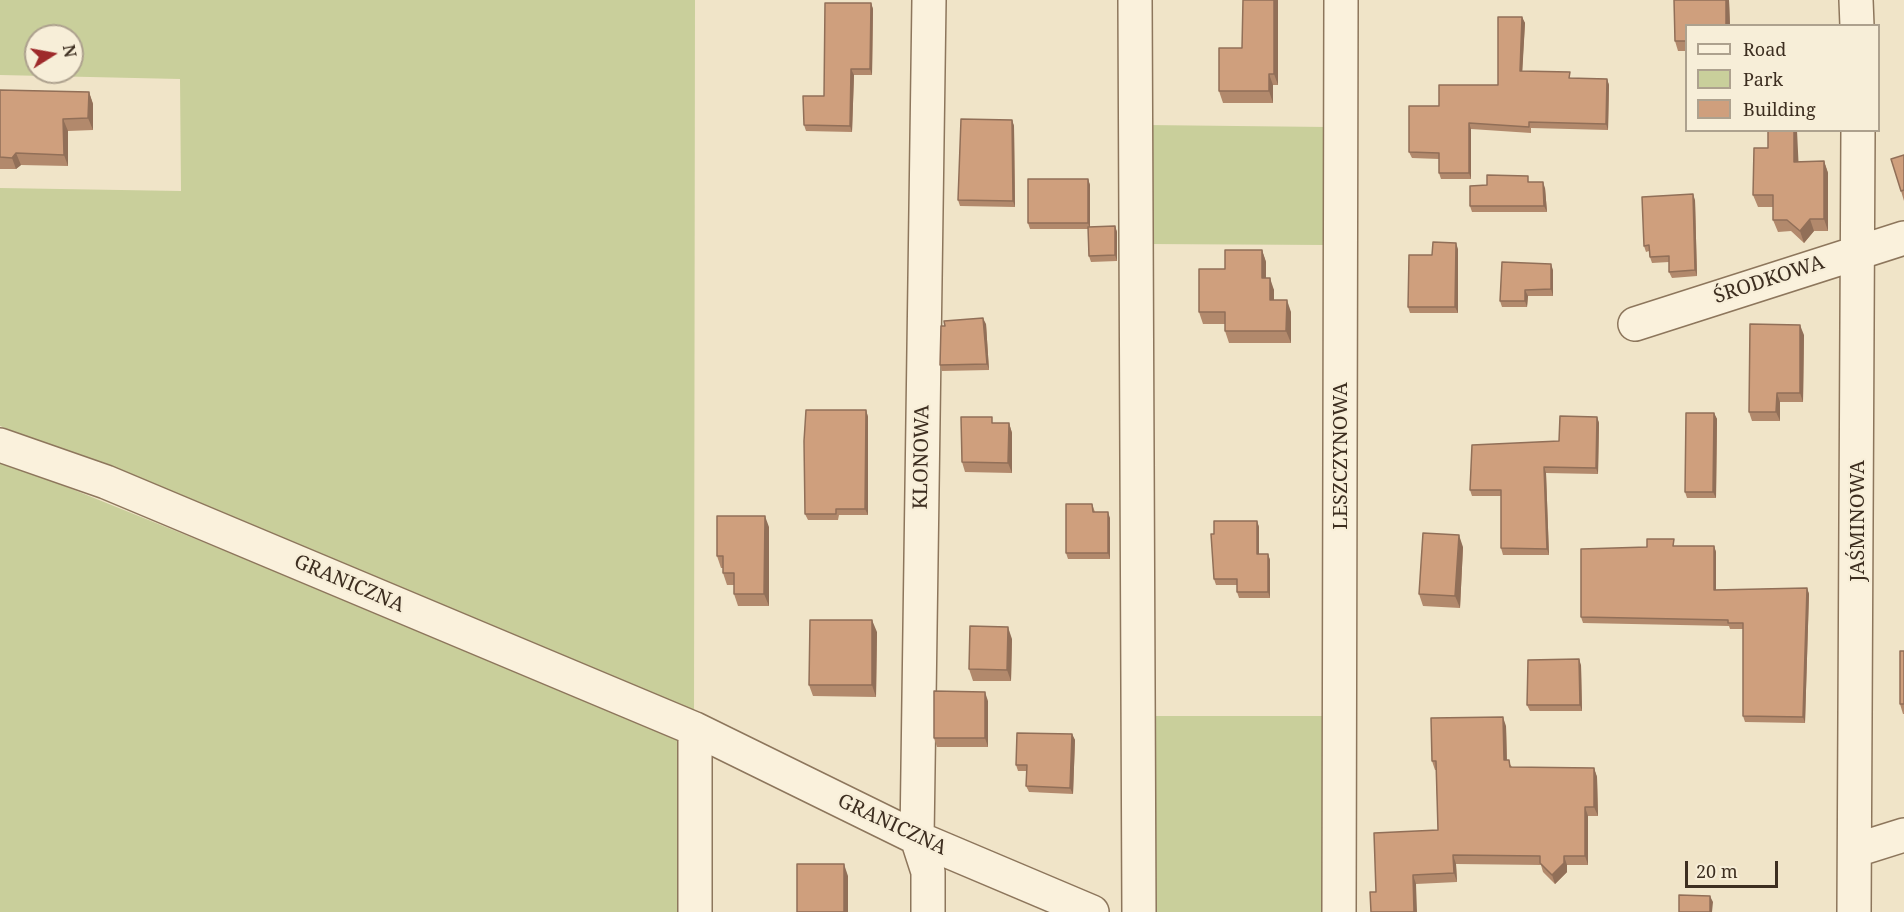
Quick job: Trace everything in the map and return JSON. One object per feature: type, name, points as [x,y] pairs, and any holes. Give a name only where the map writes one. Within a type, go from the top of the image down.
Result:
[{"type":"street","name":"KLONOWA","points":[[928,912],[928,872],[917,838],[929,0]]},
{"type":"street","points":[[1135,0],[1139,912]]},
{"type":"street","name":"LESZCZYNOWA","points":[[1339,912],[1341,0]]},
{"type":"street","points":[[1856,0],[1857,24]]},
{"type":"street","name":"JAŚMINOWA","points":[[1854,912],[1858,132]]},
{"type":"street","name":"ŚRODKOWA","points":[[1635,324],[1904,238]]},
{"type":"street","name":"GRANICZNA","points":[[0,445],[106,482],[695,729],[917,838],[1092,912]]},
{"type":"street","points":[[695,729],[695,912]]},
{"type":"street","points":[[1856,850],[1904,835]]},
{"type":"green space","points":[[0,0],[695,0],[694,713],[0,426],[0,188],[181,191],[180,79],[84,77],[84,24],[24,24],[24,76],[0,75]]},
{"type":"green space","points":[[1146,125],[1327,127],[1327,245],[1147,244]]},
{"type":"green space","points":[[0,460],[686,737],[685,912],[0,912]]},
{"type":"green space","points":[[1152,716],[1327,716],[1323,912],[1153,912]]},
{"type":"building","points":[[1243,0],[1274,0],[1274,74],[1269,74],[1269,91],[1219,91],[1219,48],[1242,48]]},
{"type":"building","points":[[1674,0],[1726,0],[1726,24],[1685,24],[1685,41],[1675,41]]},
{"type":"building","points":[[825,3],[871,3],[870,69],[851,69],[850,126],[804,125],[803,96],[824,96]]},
{"type":"building","points":[[1498,17],[1522,17],[1520,71],[1570,72],[1569,78],[1607,79],[1606,124],[1529,122],[1529,127],[1469,123],[1469,173],[1439,173],[1439,153],[1409,152],[1409,106],[1439,106],[1439,85],[1498,85]]},
{"type":"building","points":[[0,90],[89,92],[88,118],[63,119],[64,155],[16,153],[12,158],[0,157]]},
{"type":"building","points":[[961,119],[1012,120],[1013,201],[958,200]]},
{"type":"building","points":[[1768,132],[1794,132],[1794,162],[1824,161],[1824,219],[1810,219],[1800,231],[1787,220],[1773,220],[1773,195],[1753,195],[1754,148],[1768,148]]},
{"type":"building","points":[[1904,155],[1904,190],[1901,191],[1891,159]]},
{"type":"building","points":[[1487,175],[1528,176],[1528,182],[1543,182],[1544,206],[1470,206],[1470,186],[1487,185]]},
{"type":"building","points":[[1028,179],[1088,179],[1088,223],[1028,223]]},
{"type":"building","points":[[1693,194],[1695,270],[1669,272],[1669,256],[1650,257],[1649,245],[1644,246],[1642,197]]},
{"type":"building","points":[[1115,226],[1115,255],[1089,256],[1088,227]]},
{"type":"building","points":[[1433,242],[1456,243],[1455,307],[1408,307],[1409,255],[1432,255]]},
{"type":"building","points":[[1225,250],[1262,250],[1262,278],[1270,278],[1270,300],[1287,300],[1286,331],[1225,331],[1225,312],[1199,312],[1199,269],[1225,269]]},
{"type":"building","points":[[1502,262],[1551,264],[1551,289],[1525,290],[1525,301],[1500,301]]},
{"type":"building","points":[[983,318],[987,364],[940,365],[941,326],[945,326],[944,321]]},
{"type":"building","points":[[1750,324],[1800,325],[1800,393],[1777,393],[1776,412],[1749,412]]},
{"type":"building","points":[[806,410],[866,410],[865,509],[836,509],[836,514],[805,514]]},
{"type":"building","points":[[1686,413],[1714,413],[1713,492],[1685,492]]},
{"type":"building","points":[[1560,416],[1597,417],[1596,468],[1544,467],[1547,549],[1501,548],[1501,490],[1470,490],[1472,445],[1559,441]]},
{"type":"building","points":[[961,417],[992,417],[992,423],[1009,423],[1008,463],[962,462]]},
{"type":"building","points":[[1066,504],[1092,504],[1093,512],[1108,512],[1108,553],[1066,553]]},
{"type":"building","points":[[717,516],[765,516],[764,594],[734,594],[734,573],[723,573],[723,556],[717,556]]},
{"type":"building","points":[[1214,521],[1257,521],[1257,554],[1268,554],[1268,592],[1237,592],[1237,579],[1214,579],[1211,534],[1214,534]]},
{"type":"building","points":[[1423,533],[1459,535],[1455,596],[1419,594]]},
{"type":"building","points":[[1647,539],[1674,539],[1673,546],[1714,546],[1714,590],[1807,588],[1803,717],[1743,716],[1743,623],[1728,623],[1728,620],[1581,617],[1581,549],[1647,547]]},
{"type":"building","points":[[810,620],[872,620],[872,685],[809,685]]},
{"type":"building","points":[[970,626],[1008,627],[1007,670],[969,669]]},
{"type":"building","points":[[1900,651],[1904,651],[1904,704],[1900,704]]},
{"type":"building","points":[[1579,659],[1580,705],[1527,705],[1528,660]]},
{"type":"building","points":[[934,691],[985,692],[985,738],[934,738]]},
{"type":"building","points":[[1503,717],[1504,760],[1509,760],[1510,767],[1594,768],[1594,807],[1585,807],[1585,856],[1564,856],[1564,863],[1552,875],[1540,863],[1540,856],[1453,855],[1454,873],[1413,875],[1414,912],[1371,912],[1370,892],[1376,892],[1374,833],[1438,830],[1436,761],[1432,761],[1431,718]]},
{"type":"building","points":[[1017,733],[1072,734],[1070,788],[1026,786],[1027,765],[1016,765]]},
{"type":"building","points":[[797,864],[844,864],[844,912],[797,912]]},
{"type":"building","points":[[1679,895],[1710,896],[1710,912],[1679,912]]}]
